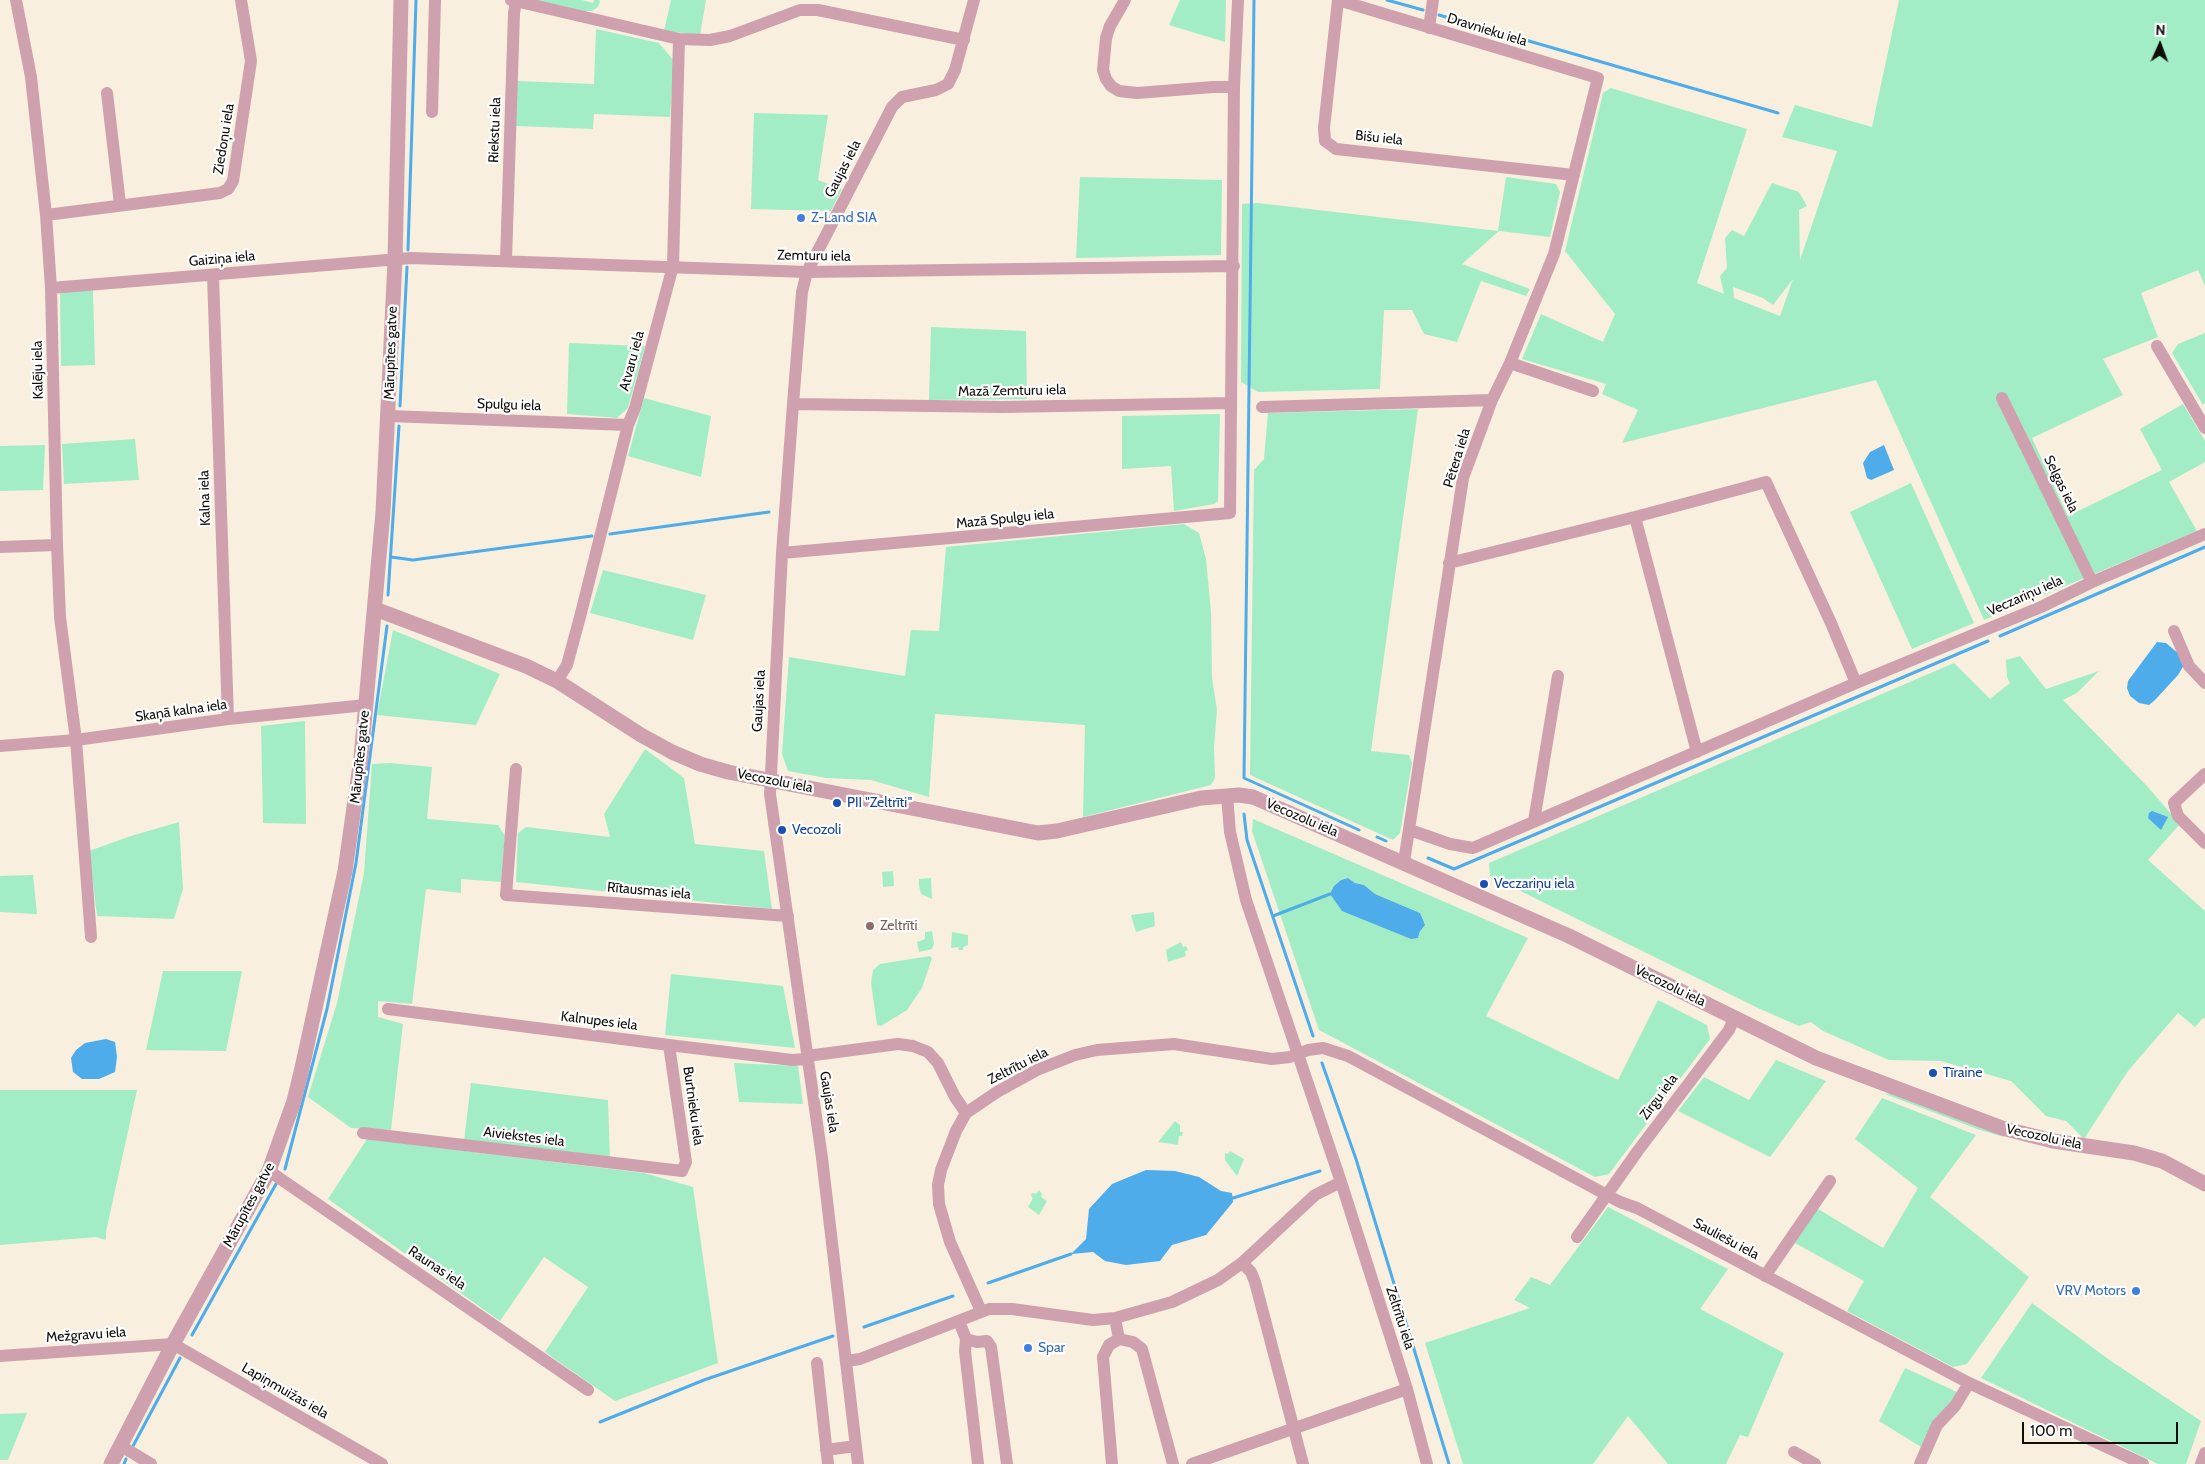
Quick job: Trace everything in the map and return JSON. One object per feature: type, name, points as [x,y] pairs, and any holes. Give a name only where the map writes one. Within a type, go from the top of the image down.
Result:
[{"type":"street","name":"Kalēju iela","points":[[16,0],[31,77],[46,214],[51,288],[56,545],[60,617],[76,740],[91,937]]},
{"type":"street","name":"Ziedoņu iela","points":[[46,214],[220,193],[228,189],[233,181],[251,61],[241,0]]},
{"type":"street","name":"Mārupītes gatve","points":[[111,1464],[173,1344],[269,1171],[294,1101],[325,970],[350,844],[375,609],[389,416],[402,0]]},
{"type":"street","points":[[432,112],[435,0]]},
{"type":"street","name":"Gaujas iela","points":[[858,1464],[824,1167],[769,780],[793,404],[802,292],[807,272],[892,106],[902,97],[936,90],[948,84],[956,70],[974,0]]},
{"type":"street","points":[[1125,0],[1106,38],[1103,70],[1111,86],[1119,92],[1137,93],[1234,87]]},
{"type":"street","points":[[1231,403],[1234,266],[1234,87],[1238,0]]},
{"type":"street","name":"Dravnieku iela","points":[[1338,0],[1598,78]]},
{"type":"street","name":"Bišu iela","points":[[1338,0],[1324,128],[1325,142],[1336,149],[1574,175]]},
{"type":"street","points":[[1429,28],[1433,0]]},
{"type":"street","points":[[513,1],[679,39],[710,40],[730,36],[800,10],[818,10],[964,40]]},
{"type":"street","name":"Riekstu iela","points":[[506,260],[513,1]]},
{"type":"street","name":"Atvaru iela","points":[[557,681],[567,665],[628,425],[635,408],[673,266],[679,39]]},
{"type":"street","name":"Pētera iela","points":[[1404,862],[1463,478],[1492,400],[1510,364],[1554,254],[1598,78]]},
{"type":"street","points":[[107,93],[120,204]]},
{"type":"street","name":"Zemturu iela","points":[[395,260],[422,258],[506,260],[807,272],[1234,266]]},
{"type":"street","name":"Gaiziņa iela","points":[[51,288],[395,260]]},
{"type":"street","name":"Kalna iela","points":[[213,275],[228,719]]},
{"type":"street","points":[[2157,346],[2205,428]]},
{"type":"street","points":[[1510,364],[1593,391]]},
{"type":"street","name":"Selgas iela","points":[[2002,398],[2092,582]]},
{"type":"street","points":[[1262,407],[1492,400]]},
{"type":"street","name":"Mazā Zemturu iela","points":[[793,404],[1002,407],[1231,403]]},
{"type":"street","name":"Mazā Spulgu iela","points":[[782,553],[1230,513],[1231,403]]},
{"type":"street","name":"Spulgu iela","points":[[389,416],[628,425]]},
{"type":"street","points":[[1449,563],[1766,482],[1831,622],[1856,683]]},
{"type":"street","points":[[1635,517],[1697,752]]},
{"type":"street","name":"Veczariņu iela","points":[[1410,830],[1450,844],[1473,848],[1856,683],[2042,607],[2092,582],[2205,534]]},
{"type":"street","points":[[0,547],[56,545]]},
{"type":"street","name":"Vecozolu iela","points":[[375,609],[526,666],[557,681],[641,735],[672,752],[700,764],[769,780],[1038,833],[1057,831],[1183,801],[1227,796],[1253,797],[1569,936],[1816,1058],[2002,1128],[2053,1141],[2134,1152],[2162,1161],[2205,1184]]},
{"type":"street","points":[[2174,631],[2190,666],[2205,683]]},
{"type":"street","points":[[1534,821],[1558,676]]},
{"type":"street","name":"Skaņā kalna iela","points":[[0,746],[76,740],[228,719],[366,705]]},
{"type":"street","name":"Rītausmas iela","points":[[516,769],[506,895],[788,916]]},
{"type":"street","points":[[2205,774],[2174,803],[2178,816],[2205,843]]},
{"type":"street","name":"Zeltrītu iela","points":[[1227,796],[1230,832],[1236,863],[1407,1389],[1427,1464]]},
{"type":"street","name":"Kalnupes iela","points":[[388,1009],[792,1060],[898,1044],[914,1046],[928,1052],[938,1063],[966,1113]]},
{"type":"street","name":"Zirgu iela","points":[[1577,1237],[1729,1030],[1734,1018]]},
{"type":"street","name":"Zeltrītu iela","points":[[981,1311],[950,1242],[939,1204],[938,1184],[941,1170],[956,1131],[966,1113],[997,1092],[1037,1070],[1097,1050],[1174,1044],[1272,1058],[1290,1057],[1297,1054]]},
{"type":"street","name":"Burtnieku iela","points":[[669,1045],[686,1162],[682,1171]]},
{"type":"street","name":"Sauliešu iela","points":[[1297,1054],[1323,1048],[1348,1056],[1608,1195],[1970,1383],[2143,1464]]},
{"type":"street","name":"Aiviekstes iela","points":[[363,1133],[682,1171]]},
{"type":"street","name":"Raunas iela","points":[[269,1171],[588,1390]]},
{"type":"street","points":[[1765,1276],[1830,1181]]},
{"type":"street","points":[[847,1361],[860,1359],[989,1309],[1012,1309],[1093,1320],[1115,1318],[1172,1302],[1218,1280],[1242,1263],[1315,1195],[1341,1182]]},
{"type":"street","points":[[1242,1263],[1251,1272],[1255,1282],[1303,1464]]},
{"type":"street","points":[[1115,1318],[1118,1339]]},
{"type":"street","points":[[959,1321],[966,1339],[964,1351],[978,1464]]},
{"type":"street","points":[[966,1339],[977,1342],[987,1341],[991,1347],[1007,1464]]},
{"type":"street","points":[[1112,1464],[1103,1356],[1109,1345],[1118,1339],[1133,1342],[1142,1349],[1173,1464]]},
{"type":"street","name":"Mežgravu iela","points":[[0,1356],[173,1344]]},
{"type":"street","name":"Lapiņmuižas iela","points":[[173,1344],[382,1464]]},
{"type":"street","points":[[817,1363],[828,1464]]},
{"type":"street","points":[[1920,1464],[1937,1425],[1955,1406],[1970,1383]]},
{"type":"street","points":[[1192,1464],[1407,1389]]},
{"type":"street","points":[[121,1446],[151,1464]]},
{"type":"street","points":[[826,1450],[856,1446]]},
{"type":"street","points":[[1794,1452],[1815,1464]]},
{"type":"street","points":[[2201,1464],[2205,1453]]},
{"type":"green space","points":[[535,0],[582,0],[593,3],[594,0],[599,0],[600,2],[598,7],[592,11],[583,11]]},
{"type":"green space","points":[[671,0],[706,0],[700,35],[664,31]]},
{"type":"green space","points":[[1180,0],[1226,0],[1225,42],[1169,25]]},
{"type":"green space","points":[[1899,0],[2205,0],[2205,286],[2198,270],[2141,293],[2158,337],[2103,359],[2123,395],[2032,438],[2068,516],[2162,470],[2140,429],[2183,404],[2205,441],[2205,462],[2169,482],[2197,531],[1984,620],[1876,380],[1622,443],[1638,410],[1602,394],[1606,384],[1522,359],[1541,314],[1603,342],[1615,314],[1565,251],[1603,93],[1611,88],[1747,129],[1697,283],[1724,294],[1720,276],[1727,268],[1725,238],[1732,230],[1744,236],[1772,183],[1799,192],[1807,206],[1799,210],[1800,260],[1837,151],[1782,137],[1795,105],[1872,127]],"holes":[[[1793,279],[1780,316],[1734,298],[1733,287],[1763,298],[1773,305]]]},
{"type":"green space","points":[[596,29],[659,43],[674,61],[670,117],[594,114],[593,129],[516,126],[517,81],[594,84]]},
{"type":"green space","points":[[754,113],[828,115],[818,180],[842,189],[831,211],[751,209]]},
{"type":"green space","points":[[1080,177],[1222,180],[1221,255],[1076,258]]},
{"type":"green space","points":[[1506,177],[1556,184],[1560,192],[1550,237],[1499,231],[1462,264],[1530,289],[1526,296],[1481,281],[1457,342],[1424,334],[1412,310],[1384,310],[1380,389],[1258,392],[1241,382],[1242,204],[1258,203],[1498,231]]},
{"type":"green space","points":[[93,290],[95,365],[61,366],[60,292]]},
{"type":"green space","points":[[931,327],[1026,331],[1027,399],[929,400]]},
{"type":"green space","points":[[2205,333],[2205,403],[2203,405],[2172,353],[2178,344]]},
{"type":"green space","points":[[569,343],[645,346],[628,408],[617,418],[567,414]]},
{"type":"green space","points":[[644,398],[711,416],[701,477],[628,456]]},
{"type":"green space","points":[[1418,409],[1371,751],[1409,755],[1412,763],[1400,833],[1393,840],[1250,775],[1254,470],[1264,459],[1268,413]]},
{"type":"green space","points":[[1220,414],[1218,501],[1214,504],[1174,511],[1171,466],[1122,469],[1122,416]]},
{"type":"green space","points":[[135,439],[139,480],[64,484],[62,444]]},
{"type":"green space","points":[[45,445],[43,490],[0,491],[0,446]]},
{"type":"green space","points":[[1911,483],[1974,623],[1912,649],[1850,512]]},
{"type":"green space","points":[[1184,524],[1199,533],[1206,559],[1211,612],[1212,678],[1217,710],[1214,747],[1215,778],[1211,785],[1083,817],[1085,725],[935,714],[929,797],[871,780],[826,778],[788,771],[782,754],[789,657],[905,676],[911,630],[939,631],[946,547]]},
{"type":"green space","points":[[603,570],[706,595],[693,640],[590,613]]},
{"type":"green space","points":[[393,630],[500,674],[476,725],[377,715]]},
{"type":"green space","points":[[2020,656],[2046,689],[2099,671],[2077,693],[2063,700],[2146,785],[2180,824],[2148,860],[2205,911],[2205,1019],[2203,1018],[2195,1027],[2178,1013],[2128,1071],[2084,1139],[2066,1121],[2046,1116],[2011,1081],[1941,1061],[1889,1060],[1823,1031],[1811,1022],[1799,1026],[1760,1009],[1490,876],[1489,863],[1954,663],[1990,699],[2010,683],[2007,677],[2006,660]]},
{"type":"green space","points":[[305,721],[306,824],[263,823],[261,726]]},
{"type":"green space","points":[[645,749],[684,778],[695,844],[764,851],[772,909],[516,882],[518,833],[526,827],[610,837],[604,814]]},
{"type":"green space","points":[[390,763],[432,767],[427,819],[498,825],[505,836],[501,882],[461,879],[461,893],[426,889],[412,1004],[378,1001],[378,1017],[403,1024],[391,1130],[351,1128],[308,1097],[337,1003],[364,873],[372,764]]},
{"type":"green space","points":[[1253,819],[1528,938],[1486,1016],[1618,1080],[1658,1000],[1707,1025],[1710,1039],[1609,1174],[1595,1177],[1319,1030],[1252,831]],"holes":[[[1348,878],[1355,883],[1364,885],[1375,894],[1420,913],[1418,938],[1334,886],[1341,880]]]},
{"type":"green space","points":[[179,822],[183,889],[174,919],[97,916],[89,851]]},
{"type":"green space","points":[[893,871],[894,886],[883,887],[882,872]]},
{"type":"green space","points":[[33,875],[37,914],[0,912],[0,876]]},
{"type":"green space","points":[[931,878],[932,899],[921,894],[919,886],[919,879]]},
{"type":"green space","points":[[1154,912],[1155,926],[1136,932],[1131,915]]},
{"type":"green space","points":[[932,931],[934,944],[932,949],[919,952],[917,942],[925,939],[925,932]]},
{"type":"green space","points":[[952,932],[968,935],[968,945],[963,947],[963,950],[959,950],[958,947],[951,948]]},
{"type":"green space","points":[[1181,942],[1183,947],[1186,946],[1188,950],[1185,951],[1186,956],[1168,962],[1166,950]]},
{"type":"green space","points":[[930,956],[932,958],[922,988],[907,1010],[881,1026],[877,1025],[871,983],[873,970],[880,964]]},
{"type":"green space","points":[[163,971],[242,971],[226,1051],[146,1050]]},
{"type":"green space","points":[[671,974],[783,986],[795,1048],[665,1035]]},
{"type":"green space","points":[[1776,1060],[1826,1081],[1770,1157],[1678,1111],[1704,1077],[1749,1100]]},
{"type":"green space","points":[[734,1063],[798,1066],[803,1104],[739,1102]]},
{"type":"green space","points":[[471,1083],[608,1100],[610,1160],[464,1141]]},
{"type":"green space","points":[[0,1090],[137,1090],[106,1232],[106,1240],[96,1237],[0,1245]]},
{"type":"green space","points":[[1889,1093],[2003,1134],[2004,1137],[1980,1130],[1885,1094]]},
{"type":"green space","points":[[1882,1098],[1976,1135],[1930,1197],[2029,1277],[1967,1364],[1953,1367],[1847,1311],[1864,1281],[1793,1242],[1818,1209],[1883,1248],[1918,1188],[1855,1139]]},
{"type":"green space","points":[[1175,1121],[1180,1125],[1180,1132],[1183,1132],[1182,1136],[1179,1136],[1178,1145],[1158,1142]]},
{"type":"green space","points":[[367,1139],[644,1173],[693,1187],[718,1363],[615,1401],[545,1352],[588,1287],[544,1257],[500,1321],[328,1199]]},
{"type":"green space","points":[[1230,1151],[1244,1159],[1237,1176],[1225,1160],[1225,1153],[1228,1154]]},
{"type":"green space","points":[[1039,1190],[1042,1194],[1041,1197],[1047,1201],[1039,1215],[1028,1207],[1033,1198],[1031,1196],[1032,1193],[1036,1194]]},
{"type":"green space","points":[[1608,1207],[1728,1269],[1700,1309],[1784,1353],[1748,1437],[1740,1435],[1726,1464],[1668,1464],[1628,1416],[1593,1464],[1463,1464],[1425,1343],[1530,1308],[1514,1300],[1531,1277],[1550,1285]]},
{"type":"green space","points":[[2032,1303],[2111,1361],[2201,1421],[2186,1464],[2158,1464],[1981,1378]]},
{"type":"green space","points":[[1905,1368],[1957,1392],[1921,1447],[1879,1421]]},
{"type":"green space","points":[[27,1413],[8,1460],[0,1460],[0,1414]]},
{"type":"water","points":[[1884,445],[1894,470],[1871,480],[1867,478],[1863,463],[1870,452]]},
{"type":"water","points":[[2157,642],[2166,643],[2179,654],[2184,665],[2178,675],[2155,700],[2149,705],[2139,703],[2130,696],[2127,688],[2128,681]]},
{"type":"water","points":[[2152,811],[2168,817],[2161,830],[2148,818],[2149,813]]},
{"type":"water","points":[[1348,878],[1355,883],[1364,885],[1375,894],[1420,913],[1425,925],[1420,931],[1418,938],[1411,939],[1342,911],[1330,894],[1334,886],[1341,880]]},
{"type":"water","points":[[106,1039],[115,1042],[117,1057],[115,1072],[99,1079],[82,1079],[73,1072],[71,1058],[76,1050],[85,1043]]},
{"type":"water","points":[[1146,1170],[1175,1171],[1199,1177],[1221,1191],[1232,1193],[1233,1202],[1206,1235],[1172,1245],[1160,1261],[1126,1265],[1105,1261],[1093,1252],[1071,1254],[1086,1239],[1089,1209],[1112,1184]]},
{"type":"waterway","points":[[408,250],[416,0]]},
{"type":"waterway","points":[[1254,0],[1244,778],[1359,830]]},
{"type":"waterway","points":[[1387,0],[1423,10]]},
{"type":"waterway","points":[[1439,15],[1778,113]]},
{"type":"waterway","points":[[400,406],[407,267]]},
{"type":"waterway","points":[[388,595],[399,426]]},
{"type":"waterway","points":[[610,534],[769,512]]},
{"type":"waterway","points":[[391,557],[413,560],[592,536]]},
{"type":"waterway","points":[[2000,636],[2205,547]]},
{"type":"waterway","points":[[285,1169],[327,1009],[356,863],[387,626]]},
{"type":"waterway","points":[[1428,858],[1454,869],[1988,641]]},
{"type":"waterway","points":[[1244,814],[1247,840],[1313,1036]]},
{"type":"waterway","points":[[1377,837],[1386,841]]},
{"type":"waterway","points":[[1273,916],[1330,894]]},
{"type":"waterway","points":[[1322,1063],[1356,1159],[1449,1464]]},
{"type":"waterway","points":[[1233,1198],[1320,1171]]},
{"type":"waterway","points":[[192,1335],[276,1184]]},
{"type":"waterway","points":[[988,1283],[1071,1254]]},
{"type":"waterway","points":[[864,1327],[953,1296]]},
{"type":"waterway","points":[[600,1422],[704,1380],[833,1336]]},
{"type":"waterway","points":[[133,1446],[180,1358]]},
{"type":"waterway","points":[[124,1464],[126,1459]]},
{"type":"place","name":"Z-Land SIA","points":[[801,218]]},
{"type":"place","name":"PII \"Zeltrīti\"","points":[[837,803]]},
{"type":"place","name":"Vecozoli","points":[[782,830]]},
{"type":"place","name":"Veczariņu iela","points":[[1484,884]]},
{"type":"place","name":"Zeltrīti","points":[[870,926]]},
{"type":"place","name":"Tīraine","points":[[1933,1073]]},
{"type":"place","name":"VRV Motors","points":[[2136,1291]]},
{"type":"place","name":"Spar","points":[[1028,1348]]}]
